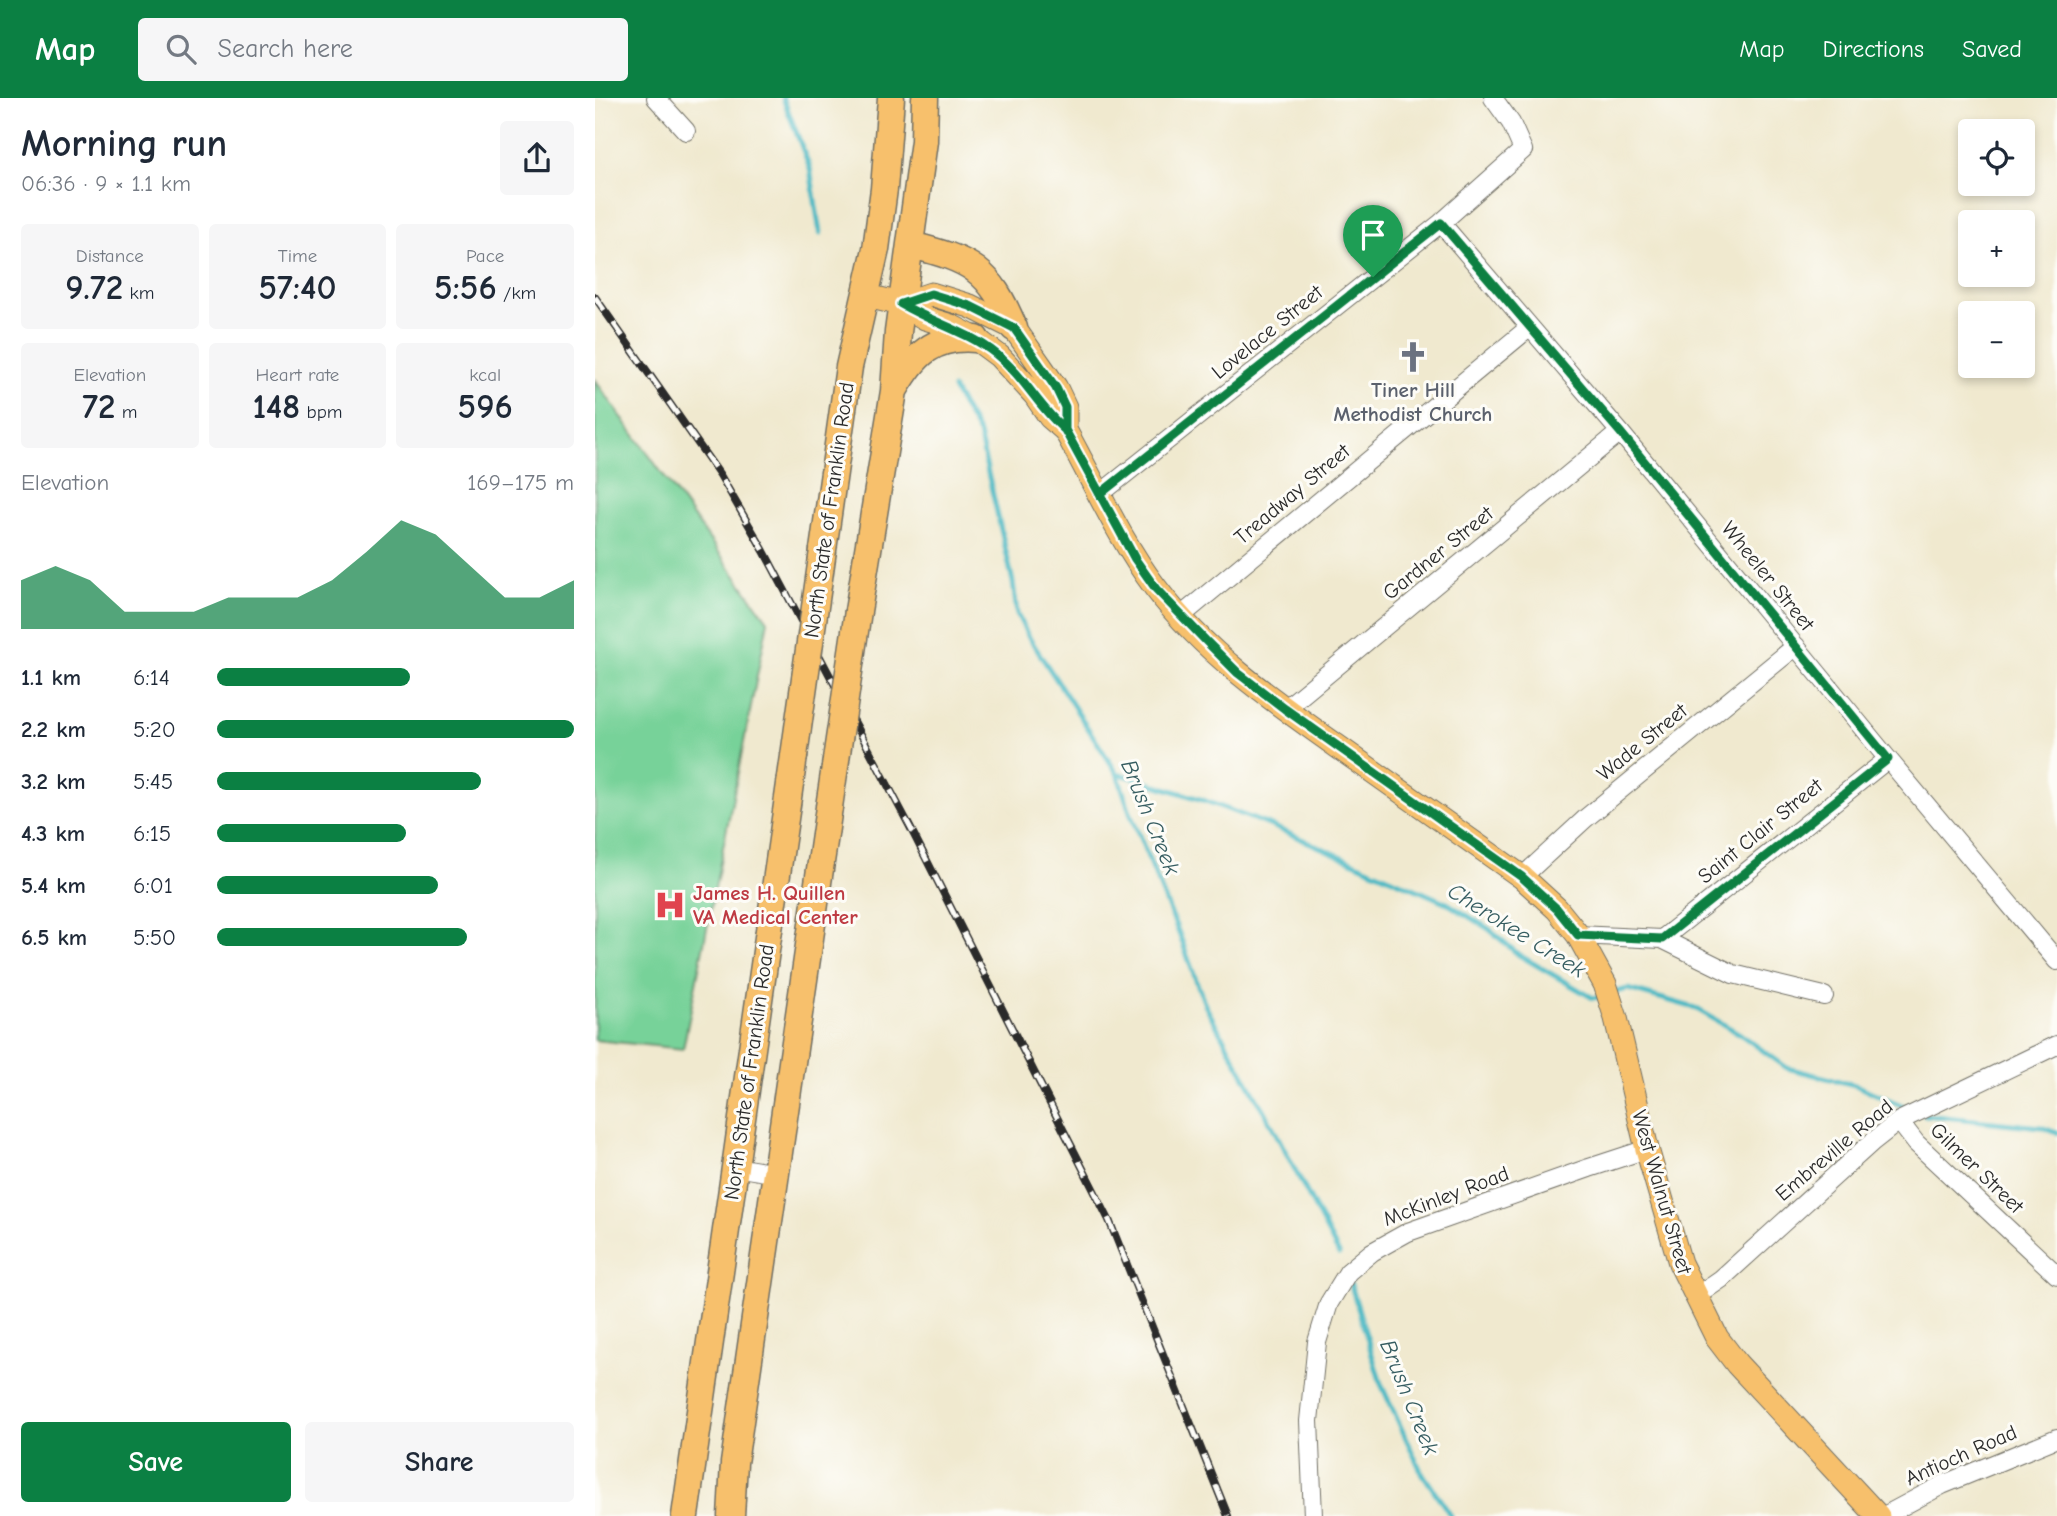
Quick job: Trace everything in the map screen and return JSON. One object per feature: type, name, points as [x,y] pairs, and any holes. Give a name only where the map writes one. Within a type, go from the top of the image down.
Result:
[{"type":"highway","name":"North State of Franklin Road","points":[[685,1516],[849,367],[876,249],[884,190],[891,98]]},
{"type":"highway","name":"North State of Franklin Road","points":[[731,1516],[736,1450],[829,807],[894,391],[901,304],[923,141],[925,98]]},
{"type":"highway","points":[[911,245],[966,262],[978,271],[1002,299],[1014,328]]},
{"type":"highway","points":[[894,391],[908,367],[928,348],[946,339],[976,339]]},
{"type":"main road","name":"West Walnut Street","points":[[901,304],[931,294],[970,306],[1014,328],[1056,388],[1065,407],[1065,430]]},
{"type":"main road","name":"West Walnut Street","points":[[867,296],[901,304],[925,318],[951,326],[976,339],[999,356],[1035,395],[1050,417],[1065,430],[1135,559],[1156,589],[1238,673],[1522,877],[1557,909],[1578,935],[1608,994],[1647,1149],[1680,1263],[1695,1297],[1717,1338],[1737,1364],[1878,1516]]},
{"type":"street","points":[[656,98],[686,131]]},
{"type":"street","name":"Lovelace Street","points":[[1100,494],[1441,223],[1523,150],[1511,123],[1493,98]]},
{"type":"street","name":"Wheeler Street","points":[[1441,223],[1620,432],[2057,961]]},
{"type":"street","name":"Treadway Street","points":[[1181,616],[1530,327]]},
{"type":"street","name":"Gardner Street","points":[[1285,709],[1620,432]]},
{"type":"street","name":"Wade Street","points":[[1522,877],[1586,818],[1795,646]]},
{"type":"street","name":"Saint Clair Street","points":[[1662,939],[1888,759]]},
{"type":"street","points":[[1578,935],[1662,939],[1733,974],[1824,996]]},
{"type":"street","name":"Embreville Road","points":[[1695,1297],[1721,1279],[1871,1143],[1910,1115],[2057,1045]]},
{"type":"street","name":"Gilmer Street","points":[[1910,1115],[1916,1143],[2057,1275]]},
{"type":"street","name":"McKinley Road","points":[[1313,1516],[1309,1421],[1317,1342],[1329,1303],[1348,1272],[1371,1252],[1408,1232],[1647,1149]]},
{"type":"street","points":[[735,1167],[777,1174]]},
{"type":"street","name":"Antioch Road","points":[[1884,1516],[1943,1485],[2057,1438]]},
{"type":"green space","name":"James H. Quillen VA Medical Center","points":[[595,380],[768,621],[683,1049],[595,1040]]},
{"type":"waterway","name":"Brush Creek","points":[[783,98],[810,168],[820,233]]},
{"type":"waterway","name":"Brush Creek","points":[[953,389],[979,434],[1013,582],[1017,614],[1028,636],[1117,773],[1205,1005],[1339,1254]]},
{"type":"waterway","name":"Cherokee Creek","points":[[1117,773],[1203,800],[1274,827],[1447,903],[1489,929],[1519,955],[1593,998],[1603,996]]},
{"type":"waterway","name":"Cherokee Creek","points":[[1615,992],[1628,989],[1695,1008],[1740,1034],[1787,1068],[1855,1085],[1913,1110]]},
{"type":"waterway","name":"Cherokee Creek","points":[[1925,1115],[2041,1127],[2057,1133]]},
{"type":"waterway","name":"Brush Creek","points":[[1351,1285],[1381,1384],[1421,1471],[1451,1516]]},
{"type":"railway","points":[[595,297],[720,475],[764,551],[910,827],[1109,1220],[1228,1516]]},
{"type":"place","name":"Tiner Hill Methodist Church","points":[[1413,357]]},
{"type":"place","name":"James H. Quillen VA Medical Center","points":[[670,905]]},
{"type":"route","points":[[1373,277],[1100,494],[1065,430],[1065,407],[1056,388],[1014,328],[970,306],[931,294],[901,304],[925,318],[951,326],[976,339],[999,356],[1019,377],[1050,417],[1065,430],[1135,559],[1156,589],[1238,673],[1522,877],[1557,909],[1578,935],[1662,939],[1888,759],[1620,432],[1441,223],[1373,277]]}]
